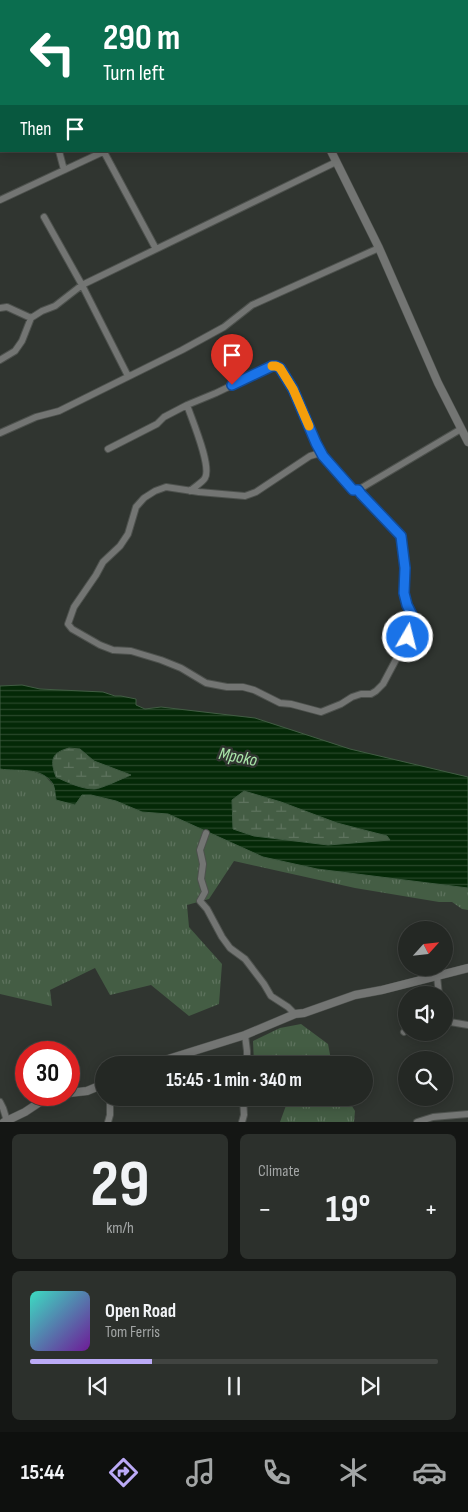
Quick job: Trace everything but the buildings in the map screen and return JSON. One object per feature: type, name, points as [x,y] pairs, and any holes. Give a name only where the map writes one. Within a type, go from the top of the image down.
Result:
[{"type":"street","points":[[59,152],[64,170]]},
{"type":"street","points":[[0,200],[104,152],[156,248]]},
{"type":"street","points":[[331,152],[379,248],[438,382],[468,442]]},
{"type":"street","points":[[0,360],[15,351],[22,341],[31,318],[55,306],[82,285],[336,162]]},
{"type":"street","points":[[44,217],[82,285],[128,376]]},
{"type":"street","points":[[0,432],[36,417],[59,412],[224,327],[252,305],[379,248]]},
{"type":"street","points":[[0,308],[7,307],[31,318]]},
{"type":"street","points":[[108,449],[157,424],[164,417],[272,366],[280,368],[293,389],[323,456],[353,490],[358,490],[461,429]]},
{"type":"street","points":[[187,406],[206,461],[207,471],[205,478],[190,491]]},
{"type":"street","points":[[323,456],[317,454],[310,456],[256,492],[246,496],[166,487],[155,490],[144,498],[136,508],[128,534],[120,546],[103,562],[74,607],[68,624],[72,629],[113,650],[131,652],[162,660],[181,668],[206,683],[226,687],[243,687],[254,690],[280,703],[321,712],[341,704],[352,697],[361,694],[371,694],[383,684],[408,637],[412,624],[412,615],[404,593],[405,568],[401,536],[358,490]]},
{"type":"street","points":[[206,832],[200,850],[203,864],[201,880],[205,892],[200,901],[207,909],[230,948],[245,959],[271,996],[295,1014]]},
{"type":"street","points":[[453,972],[468,968]]},
{"type":"street","points":[[178,1056],[245,1035],[295,1014],[304,1013],[355,995],[437,976],[438,986]]},
{"type":"street","points":[[453,1022],[468,1024]]},
{"type":"street","points":[[245,1035],[247,1056]]},
{"type":"street","points":[[80,1092],[95,1088]]},
{"type":"street","points":[[0,1102],[4,1108],[5,1121],[34,1106]]},
{"type":"street","points":[[108,1122],[110,1106]]},
{"type":"street","points":[[242,1122],[244,1106]]},
{"type":"street","points":[[417,1122],[433,1117],[468,1114]]},
{"type":"green space","points":[[69,748],[80,749],[94,761],[131,775],[97,789],[79,787],[65,781],[56,777],[53,762],[55,755]]},
{"type":"green space","points":[[0,769],[29,770],[45,776],[54,786],[82,795],[91,795],[116,801],[142,812],[168,814],[263,857],[317,869],[468,888],[468,910],[462,909],[452,902],[439,902],[355,888],[234,861],[209,899],[187,905],[189,927],[222,964],[219,1004],[189,1016],[151,985],[110,995],[95,968],[50,990],[52,1006],[0,994]]},
{"type":"green space","points":[[244,791],[281,802],[337,823],[387,836],[390,840],[328,845],[253,836],[233,829],[232,800]]},
{"type":"green space","points":[[301,1024],[328,1044],[330,1056],[254,1056],[253,1041],[280,1028]]},
{"type":"green space","points":[[286,1106],[352,1106],[355,1111],[354,1122],[280,1122]]},
{"type":"water","name":"Mpoko","points":[[22,685],[40,689],[103,692],[136,699],[136,705],[145,709],[161,707],[255,718],[350,749],[468,777],[468,888],[317,869],[263,857],[168,814],[142,812],[116,801],[91,795],[82,795],[75,805],[56,800],[53,784],[42,774],[0,769],[0,686]],"holes":[[[69,748],[80,749],[94,761],[131,775],[97,789],[79,787],[65,781],[56,777],[53,762],[55,755]],[[244,791],[281,802],[337,823],[387,836],[390,840],[328,845],[254,836],[233,829],[232,800]]]},
{"type":"slow traffic","points":[[272,366],[280,368],[293,389],[309,426]]},
{"type":"route","points":[[232,385],[272,366],[280,368],[293,389],[323,456],[342,479],[353,490],[358,490],[401,536],[405,568],[404,593],[412,615],[412,624],[408,637]]}]
